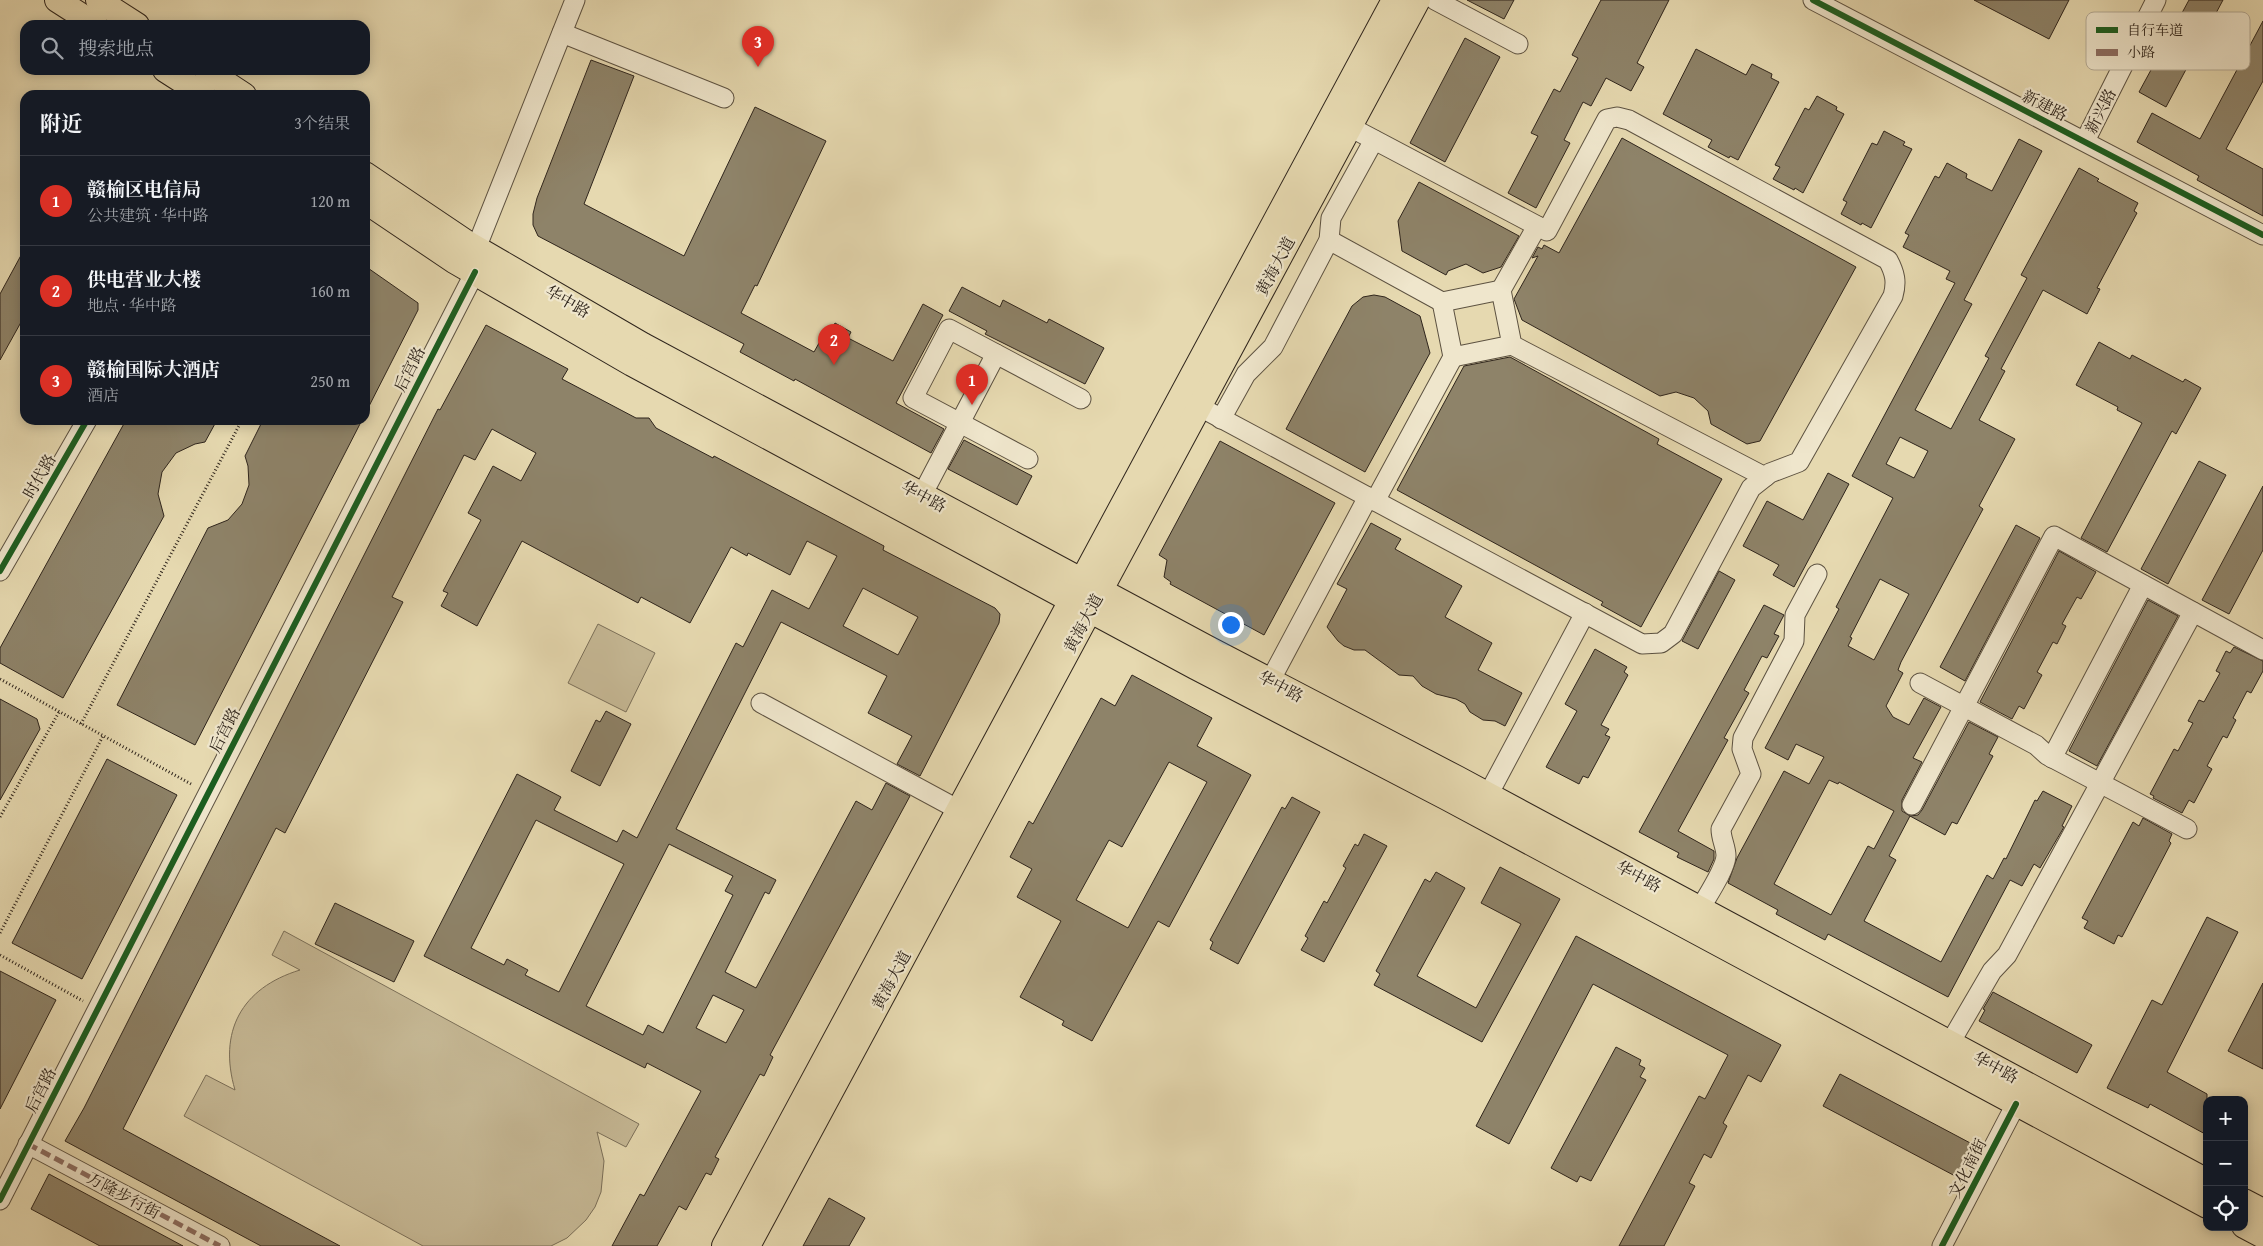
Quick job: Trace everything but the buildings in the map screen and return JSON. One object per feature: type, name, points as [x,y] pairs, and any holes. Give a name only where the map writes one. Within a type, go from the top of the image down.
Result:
[{"type":"main road","points":[[57,0],[88,20]]},
{"type":"main road","points":[[98,0],[128,20]]},
{"type":"main road","name":"黄海大道","points":[[748,1246],[1394,0]]},
{"type":"main road","name":"黄海大道","points":[[724,1246],[959,810],[1200,407],[1418,0]]},
{"type":"main road","points":[[173,75],[196,90]]},
{"type":"main road","points":[[214,75],[236,90]]},
{"type":"main road","name":"华中路","points":[[370,178],[473,263],[643,345],[922,495],[1086,596],[1270,681],[1488,795],[2203,1179]]},
{"type":"main road","name":"华中路","points":[[370,204],[473,263],[632,364],[1086,596],[1447,798],[2203,1204]]},
{"type":"main road","points":[[2248,1203],[2263,1211]]},
{"type":"main road","points":[[2248,1228],[2263,1236]]},
{"type":"street","name":"后宫路","points":[[0,1200],[473,263],[576,0]]},
{"type":"street","points":[[1435,0],[1518,44]]},
{"type":"street","name":"新建路","points":[[1813,0],[2263,235]]},
{"type":"street","name":"新兴路","points":[[2150,12],[2156,0]]},
{"type":"street","points":[[562,33],[724,98]]},
{"type":"street","name":"新兴路","points":[[2085,141],[2121,70]]},
{"type":"street","points":[[1200,407],[1642,644],[1661,643],[1673,634],[1751,488],[1765,477],[1799,462],[1893,296],[1896,286],[1895,278],[1894,271],[1888,260],[1629,120],[1617,117],[1607,119],[1547,231],[1350,127]]},
{"type":"street","points":[[1221,419],[1246,374],[1273,347],[1329,240],[1331,218],[1374,140]]},
{"type":"street","points":[[1512,345],[1501,290],[1537,226]]},
{"type":"street","points":[[1329,240],[1442,302],[1501,290]]},
{"type":"street","points":[[1270,681],[1453,357],[1442,302]]},
{"type":"street","points":[[1028,459],[913,398],[949,329],[1081,399]]},
{"type":"street","points":[[1453,357],[1512,345],[1765,477]]},
{"type":"street","points":[[922,495],[996,354]]},
{"type":"street","name":"时代路","points":[[0,571],[84,425]]},
{"type":"street","points":[[1912,805],[2054,536],[2263,650]]},
{"type":"street","points":[[1700,909],[1724,864],[1726,855],[1721,838],[1721,829],[1751,774],[1742,749],[1743,738],[1794,641],[1795,615],[1817,574]]},
{"type":"street","points":[[2052,758],[2143,585]]},
{"type":"street","points":[[1950,1043],[1992,971],[2007,955],[2193,612]]},
{"type":"street","points":[[1488,795],[1585,613]]},
{"type":"street","points":[[1920,683],[2036,745],[2052,758],[2187,830]]},
{"type":"street","points":[[761,703],[959,810]]},
{"type":"street","name":"文化南街","points":[[1942,1246],[2016,1104]]},
{"type":"street","name":"万隆步行街","points":[[28,1144],[220,1246]]},
{"type":"path","points":[[81,724],[239,425]]},
{"type":"path","points":[[0,680],[207,793]]},
{"type":"path","points":[[0,816],[59,712]]},
{"type":"path","points":[[0,933],[103,736]]},
{"type":"path","points":[[0,955],[96,1009]]},
{"type":"shaded area","points":[[598,624],[655,653],[626,712],[568,683]]},
{"type":"shaded area","points":[[284,931],[639,1124],[626,1147],[597,1132],[604,1161],[601,1192],[595,1207],[586,1220],[567,1238],[551,1246],[423,1246],[184,1116],[206,1075],[235,1090],[230,1069],[230,1049],[233,1031],[239,1015],[249,1001],[263,988],[280,978],[300,970],[272,955]]},
{"type":"marked path","points":[[28,1144],[220,1246]]},
{"type":"cycle path","points":[[1813,0],[2263,235]]},
{"type":"cycle path","points":[[0,1200],[475,272]]},
{"type":"cycle path","points":[[0,571],[84,425]]},
{"type":"cycle path","points":[[1942,1246],[2016,1104]]},
{"type":"place","name":"赣榆国际大酒店","points":[[758,67]]},
{"type":"place","name":"供电营业大楼","points":[[834,365]]},
{"type":"place","name":"赣榆区电信局","points":[[972,405]]}]
